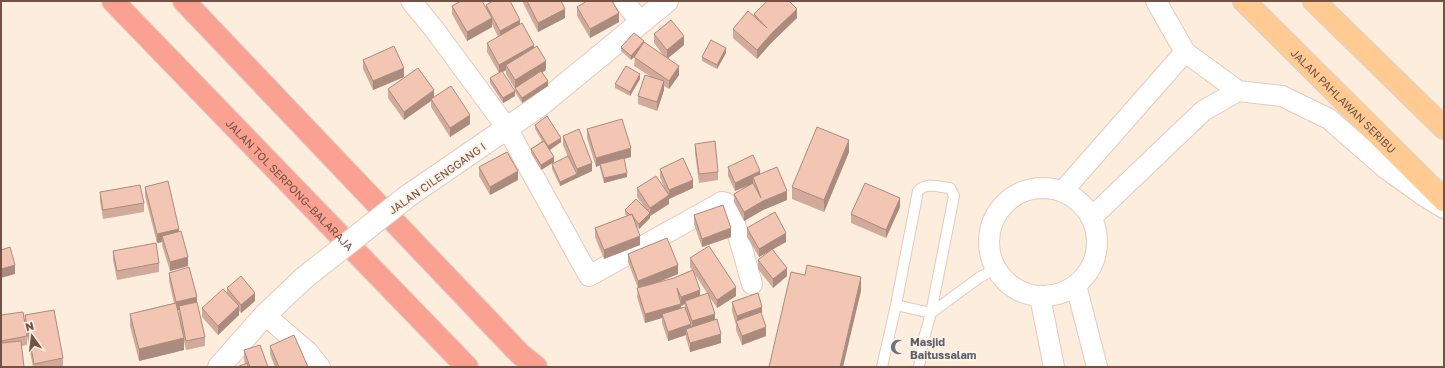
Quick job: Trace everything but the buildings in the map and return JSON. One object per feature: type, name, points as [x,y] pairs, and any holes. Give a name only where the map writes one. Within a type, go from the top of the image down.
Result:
[{"type":"highway","name":"JALAN TOL SERPONG–BALARAJA","points":[[113,1],[467,367]]},
{"type":"highway","points":[[184,1],[509,342],[536,367]]},
{"type":"main road","name":"JALAN PAHLAWAN SERIBU","points":[[1244,1],[1444,200]]},
{"type":"main road","points":[[1314,1],[1444,128]]},
{"type":"street","points":[[411,1],[434,29],[506,128],[589,276],[722,202],[730,206],[752,284]]},
{"type":"street","points":[[624,1],[641,23]]},
{"type":"street","name":"JALAN CILENGGANG I","points":[[219,367],[265,315],[304,278],[408,196],[544,102],[667,1]]},
{"type":"street","points":[[1156,1],[1185,52],[1238,92],[1282,96],[1329,119],[1385,168],[1424,196],[1444,208]]},
{"type":"street","points":[[1062,192],[1185,52]]},
{"type":"street","points":[[1091,218],[1203,111],[1238,92]]},
{"type":"street","points":[[1044,188],[1062,192],[1074,198],[1084,207],[1091,218],[1097,236],[1096,255],[1088,272],[1076,286],[1059,294],[1040,297],[1022,292],[1006,283],[994,270],[989,250],[989,231],[996,214],[1009,200],[1026,191],[1044,188]]},
{"type":"street","points":[[1076,286],[1097,367]]},
{"type":"street","points":[[1040,297],[1054,367]]},
{"type":"street","points":[[265,315],[314,362]]},
{"type":"lane","points":[[882,367],[896,305],[918,191],[926,185],[950,188],[953,191],[954,196],[919,367]]},
{"type":"lane","points":[[896,305],[931,313],[980,277],[994,270]]},
{"type":"place","name":"Masjid Baitussalam","points":[[898,347]]}]
